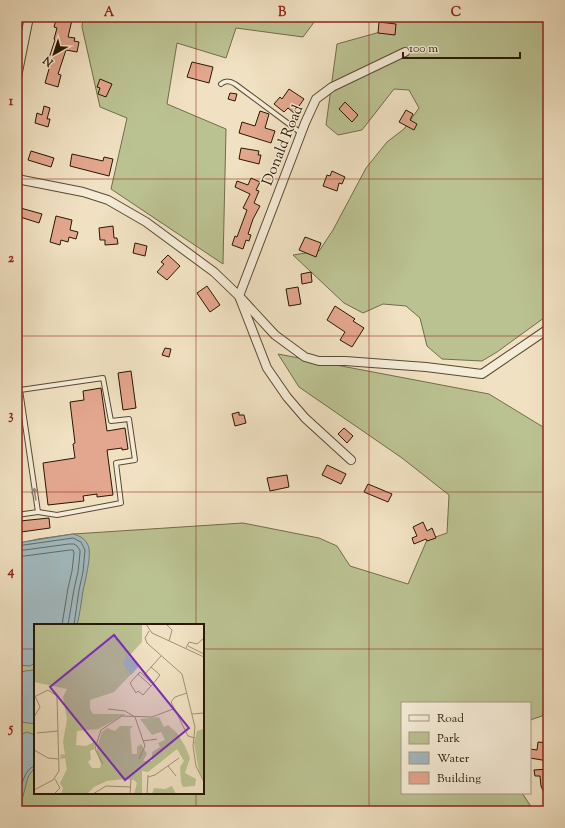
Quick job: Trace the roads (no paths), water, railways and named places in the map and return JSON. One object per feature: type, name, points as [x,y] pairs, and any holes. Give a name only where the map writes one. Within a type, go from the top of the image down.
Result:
[{"type":"street","points":[[17,76],[29,17]]},
{"type":"street","name":"Donald Road","points":[[239,296],[301,133],[316,99],[332,87],[405,52]]},
{"type":"street","points":[[17,179],[82,192],[108,200],[146,222],[214,272],[239,296],[275,335],[305,357],[319,361],[345,361],[426,367],[482,374],[548,330]]},
{"type":"street","points":[[239,296],[267,368],[287,397],[305,418],[351,460]]},
{"type":"lane","points":[[221,84],[229,81],[235,84],[301,133]]},
{"type":"lane","points":[[17,515],[38,512],[57,515],[121,503],[116,463],[135,460],[129,419],[111,421],[103,378],[18,390],[38,512]]},
{"type":"water","points":[[73,534],[81,537],[89,548],[88,570],[77,624],[34,624],[34,664],[30,666],[17,665],[17,543]]},
{"type":"water","points":[[34,670],[34,724],[22,722],[17,718],[17,679],[22,672]]},
{"type":"water","points":[[27,732],[34,735],[34,768],[28,777],[19,811],[17,811],[17,736]]}]
